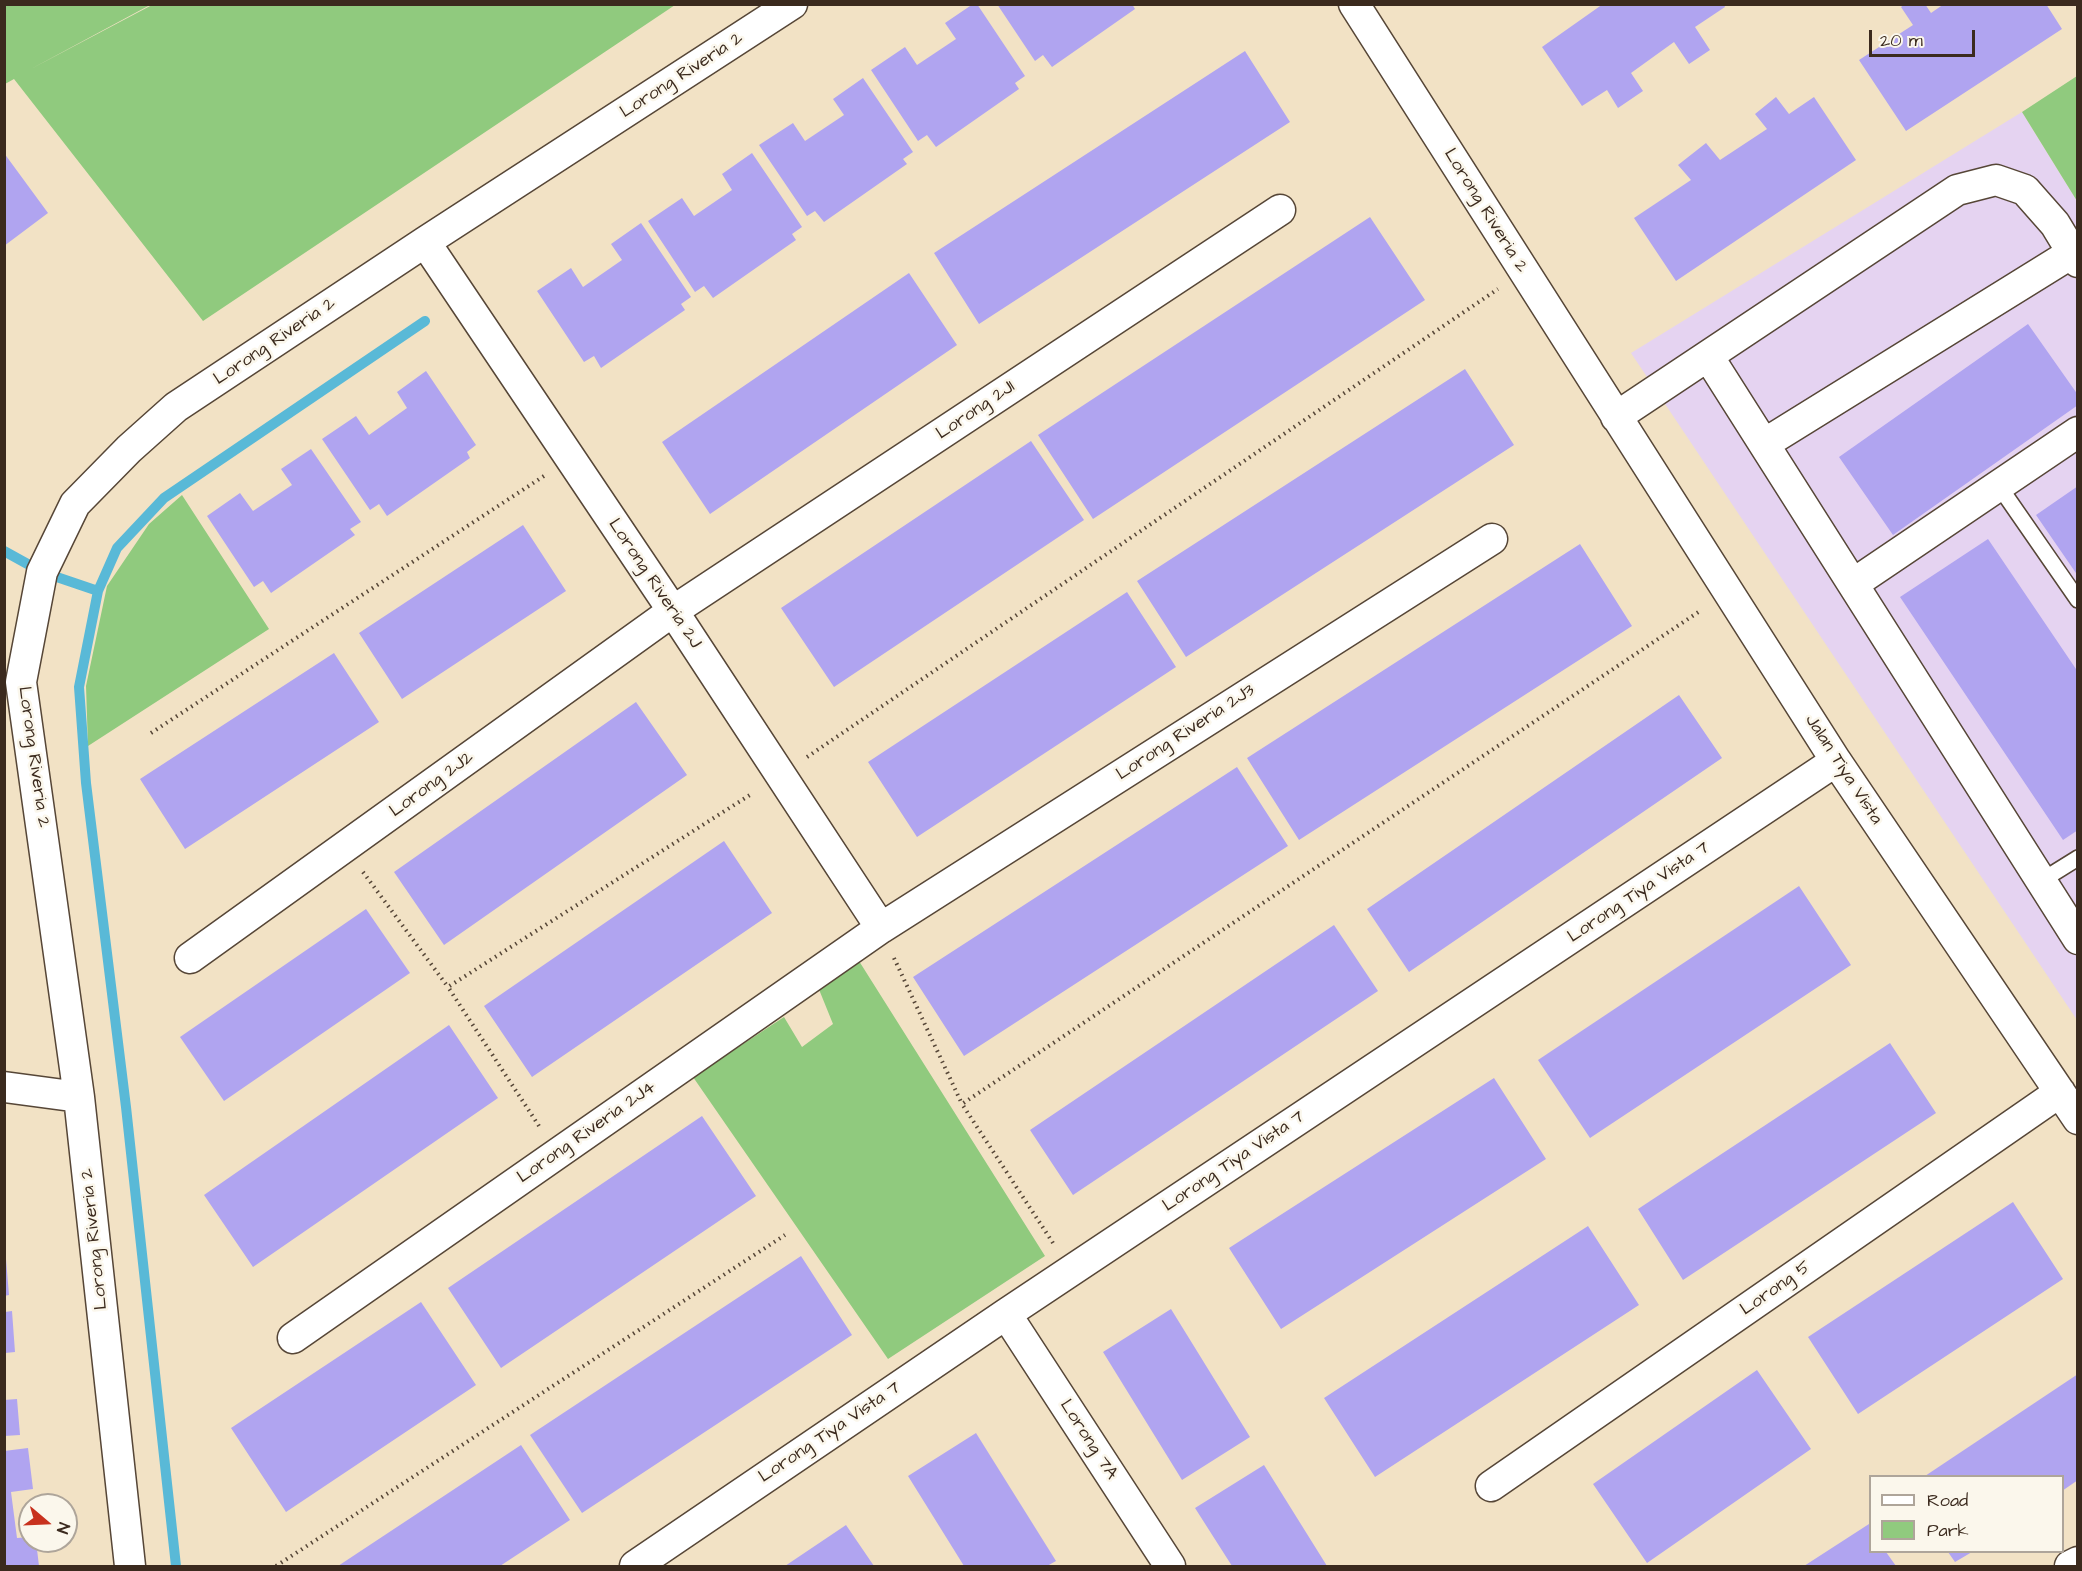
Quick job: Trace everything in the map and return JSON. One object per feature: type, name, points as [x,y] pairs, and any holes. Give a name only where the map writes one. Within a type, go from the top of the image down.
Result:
[{"type":"street","name":"Lorong Riveria 2","points":[[130,1566],[79,1097],[13,680],[42,572],[75,504],[129,449],[176,407],[792,4]]},
{"type":"street","name":"Lorong Riveria 2","points":[[1354,4],[1617,417]]},
{"type":"street","points":[[1617,417],[1957,190],[1996,180],[2025,190],[2055,224],[2075,257],[1764,444]]},
{"type":"street","name":"Lorong 2J1","points":[[673,612],[1280,210]]},
{"type":"street","name":"Lorong Riveria 2J","points":[[425,242],[881,928]]},
{"type":"street","points":[[1708,356],[2078,939]]},
{"type":"street","name":"Jalan Tiya Vista","points":[[1617,417],[1836,761],[2078,1119]]},
{"type":"street","points":[[1853,584],[2078,432]]},
{"type":"street","name":"Lorong Riveria 2J3","points":[[881,928],[1492,539]]},
{"type":"street","name":"Lorong 2J2","points":[[190,958],[673,612]]},
{"type":"street","name":"Lorong Tiya Vista 7","points":[[652,1561],[1071,1270],[1836,761]]},
{"type":"street","name":"Lorong Riveria 2J4","points":[[293,1338],[881,928]]},
{"type":"street","points":[[4,1087],[79,1097]]},
{"type":"street","name":"Lorong 5","points":[[1491,1486],[2060,1092]]},
{"type":"street","name":"Lorong 7A","points":[[1006,1314],[1170,1566]]},
{"type":"street","points":[[2070,1566],[2078,1562]]},
{"type":"lane","points":[[1999,486],[2078,600]]},
{"type":"lane","points":[[2041,881],[2078,858]]},
{"type":"path","points":[[448,987],[780,775],[1524,272]]},
{"type":"path","points":[[151,733],[570,459]]},
{"type":"path","points":[[962,1104],[1728,592]]},
{"type":"path","points":[[345,847],[448,987],[557,1154]]},
{"type":"path","points":[[881,928],[962,1104],[1071,1270]]},
{"type":"path","points":[[276,1566],[785,1235]]},
{"type":"shaded area","points":[[2022,112],[2077,201],[2077,1020],[1631,353]]},
{"type":"green space","points":[[4,5],[150,5],[29,70],[152,5],[675,5],[203,321],[14,79],[5,84]]},
{"type":"green space","points":[[2077,76],[2077,201],[2022,112]]},
{"type":"green space","points":[[182,495],[269,629],[88,746],[86,686],[107,586],[149,524]]},
{"type":"green space","points":[[859,961],[1045,1256],[888,1359],[693,1077],[784,1017],[802,1047],[833,1024],[818,987]]},
{"type":"building","points":[[973,4],[977,4],[1025,76],[1015,83],[1019,89],[936,147],[927,135],[918,141],[871,70],[905,47],[917,65],[956,39],[945,23]]},
{"type":"building","points":[[997,4],[1132,4],[1135,9],[1052,67],[1043,55],[1035,61]]},
{"type":"building","points":[[1603,4],[1724,4],[1725,7],[1695,27],[1710,50],[1689,64],[1674,42],[1631,73],[1643,91],[1618,108],[1607,90],[1582,106],[1542,47]]},
{"type":"building","points":[[1905,4],[1925,4],[1931,13],[1944,4],[2046,4],[2062,29],[1906,131],[1859,60],[1913,25],[1901,7]]},
{"type":"building","points":[[1245,51],[1290,122],[979,324],[934,253]]},
{"type":"building","points":[[863,78],[913,152],[903,159],[907,164],[824,222],[815,211],[807,216],[759,145],[793,123],[805,141],[844,115],[833,99]]},
{"type":"building","points":[[1776,97],[1789,114],[1814,97],[1856,160],[1676,281],[1634,218],[1691,180],[1678,165],[1706,143],[1720,160],[1767,129],[1755,114]]},
{"type":"building","points":[[4,153],[48,213],[4,246]]},
{"type":"building","points":[[752,153],[802,227],[792,234],[796,240],[713,298],[704,286],[695,292],[648,221],[682,198],[694,216],[732,190],[722,174]]},
{"type":"building","points":[[1370,217],[1425,300],[1093,519],[1038,435]]},
{"type":"building","points":[[641,223],[691,297],[681,304],[685,310],[601,368],[594,356],[584,362],[537,291],[571,268],[583,287],[622,260],[611,244]]},
{"type":"building","points":[[909,273],[957,345],[710,514],[662,442]]},
{"type":"building","points":[[2028,324],[2078,395],[2078,405],[1893,535],[1839,457]]},
{"type":"building","points":[[1465,369],[1514,445],[1186,657],[1137,581]]},
{"type":"building","points":[[426,371],[476,445],[467,452],[470,458],[387,516],[379,504],[370,510],[322,439],[356,416],[369,435],[407,408],[397,392]]},
{"type":"building","points":[[1031,441],[1084,520],[834,687],[781,608]]},
{"type":"building","points":[[311,449],[361,522],[350,529],[355,535],[271,593],[263,581],[254,587],[207,516],[240,493],[253,511],[292,485],[281,469]]},
{"type":"building","points":[[2078,486],[2078,576],[2036,515]]},
{"type":"building","points":[[523,525],[566,591],[402,699],[359,633]]},
{"type":"building","points":[[1988,539],[2078,672],[2078,830],[2063,840],[1900,597]]},
{"type":"building","points":[[1580,544],[1632,626],[1299,840],[1247,758]]},
{"type":"building","points":[[1127,592],[1176,667],[917,837],[868,762]]},
{"type":"building","points":[[334,653],[379,722],[185,849],[140,779]]},
{"type":"building","points":[[1679,695],[1722,758],[1409,972],[1367,909]]},
{"type":"building","points":[[636,702],[687,775],[444,945],[394,872]]},
{"type":"building","points":[[1237,767],[1288,846],[964,1056],[913,977]]},
{"type":"building","points":[[724,841],[772,913],[532,1077],[484,1006]]},
{"type":"building","points":[[1799,886],[1851,965],[1590,1138],[1538,1060]]},
{"type":"building","points":[[366,909],[410,973],[224,1101],[180,1037]]},
{"type":"building","points":[[1334,925],[1378,991],[1073,1195],[1030,1130]]},
{"type":"building","points":[[449,1025],[498,1098],[253,1267],[204,1195]]},
{"type":"building","points":[[1890,1043],[1936,1113],[1683,1280],[1638,1209]]},
{"type":"building","points":[[1494,1078],[1546,1159],[1281,1329],[1229,1248]]},
{"type":"building","points":[[702,1116],[756,1196],[501,1368],[448,1288]]},
{"type":"building","points":[[2013,1202],[2063,1279],[1858,1414],[1808,1337]]},
{"type":"building","points":[[1588,1226],[1639,1305],[1375,1477],[1324,1398]]},
{"type":"building","points":[[801,1256],[852,1335],[582,1513],[530,1435]]},
{"type":"building","points":[[4,1259],[6,1259],[9,1295],[4,1296]]},
{"type":"building","points":[[421,1302],[476,1385],[286,1512],[231,1428]]},
{"type":"building","points":[[1171,1309],[1250,1437],[1182,1480],[1103,1352]]},
{"type":"building","points":[[12,1311],[15,1352],[5,1353],[5,1312]]},
{"type":"building","points":[[1757,1370],[1811,1449],[1647,1563],[1593,1484]]},
{"type":"building","points":[[2078,1374],[2078,1480],[2064,1490],[2064,1475],[1926,1475]]},
{"type":"building","points":[[17,1399],[20,1435],[4,1436],[4,1400]]},
{"type":"building","points":[[976,1433],[1056,1561],[1047,1566],[964,1566],[908,1476]]},
{"type":"building","points":[[521,1445],[570,1520],[500,1566],[338,1566]]},
{"type":"building","points":[[28,1448],[33,1489],[11,1492],[18,1553],[37,1553],[39,1566],[4,1566],[4,1451]]},
{"type":"building","points":[[1264,1465],[1327,1566],[1232,1566],[1195,1508]]},
{"type":"building","points":[[1869,1524],[1869,1553],[1887,1553],[1896,1566],[1804,1566]]},
{"type":"building","points":[[846,1525],[874,1566],[785,1566]]},
{"type":"building","points":[[1949,1553],[1970,1553],[1955,1562]]},
{"type":"waterway","points":[[176,1566],[126,1107],[86,783],[79,687],[98,591],[117,548],[164,498],[425,321]]},
{"type":"waterway","points":[[4,551],[42,572],[98,591]]}]
